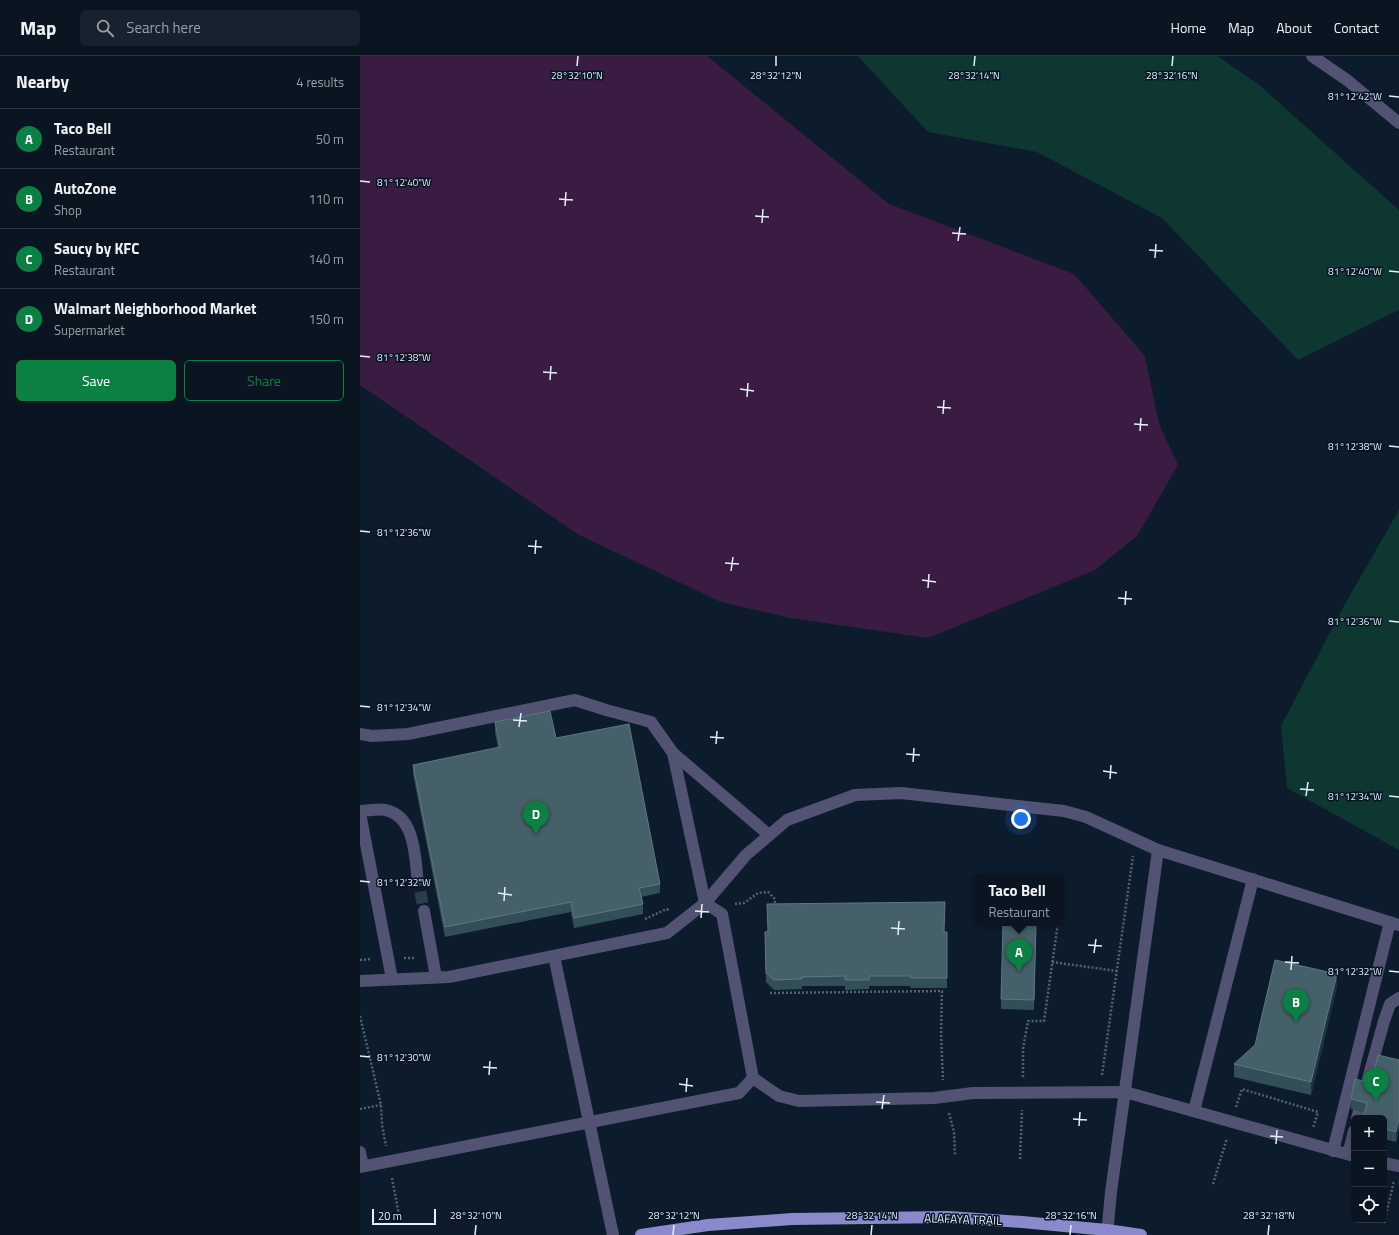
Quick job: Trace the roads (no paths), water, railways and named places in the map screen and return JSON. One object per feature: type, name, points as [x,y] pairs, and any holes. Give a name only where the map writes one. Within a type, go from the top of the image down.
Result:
[{"type":"main road","name":"ALAFAYA TRAIL","points":[[641,1235],[708,1225],[792,1219],[871,1217],[948,1217],[1022,1222],[1141,1235]]},
{"type":"lane","points":[[1312,56],[1347,80],[1399,123]]},
{"type":"lane","points":[[1326,56],[1347,80]]},
{"type":"lane","points":[[360,734],[372,736],[408,734],[575,700],[651,722],[673,753],[769,836]]},
{"type":"lane","points":[[673,753],[705,903],[722,914],[753,1078],[779,1096],[799,1101],[934,1098],[973,1093],[1125,1092],[1351,1155]]},
{"type":"lane","points":[[360,981],[449,977],[667,933],[705,903],[746,855],[787,820],[855,795],[901,793],[1064,811],[1086,817],[1158,850],[1395,924],[1333,1151]]},
{"type":"lane","points":[[392,979],[360,812],[385,810],[401,818],[413,842],[417,874]]},
{"type":"lane","points":[[1107,1232],[1158,850]]},
{"type":"lane","points":[[1194,1111],[1253,879]]},
{"type":"lane","points":[[424,911],[436,978]]},
{"type":"lane","points":[[554,956],[613,1235]]},
{"type":"lane","points":[[1359,1115],[1384,1021],[1390,1004],[1399,998]]},
{"type":"lane","points":[[360,1152],[361,1166],[738,1093],[753,1078]]},
{"type":"lane","points":[[1387,1164],[1398,1166]]},
{"type":"tunnel","points":[[417,874],[424,911]]},
{"type":"place","name":"Walmart Neighborhood Market","points":[[536,834]]},
{"type":"place","name":"Taco Bell","points":[[1019,972]]},
{"type":"place","name":"AutoZone","points":[[1296,1022]]},
{"type":"place","name":"Saucy by KFC","points":[[1376,1101]]}]
